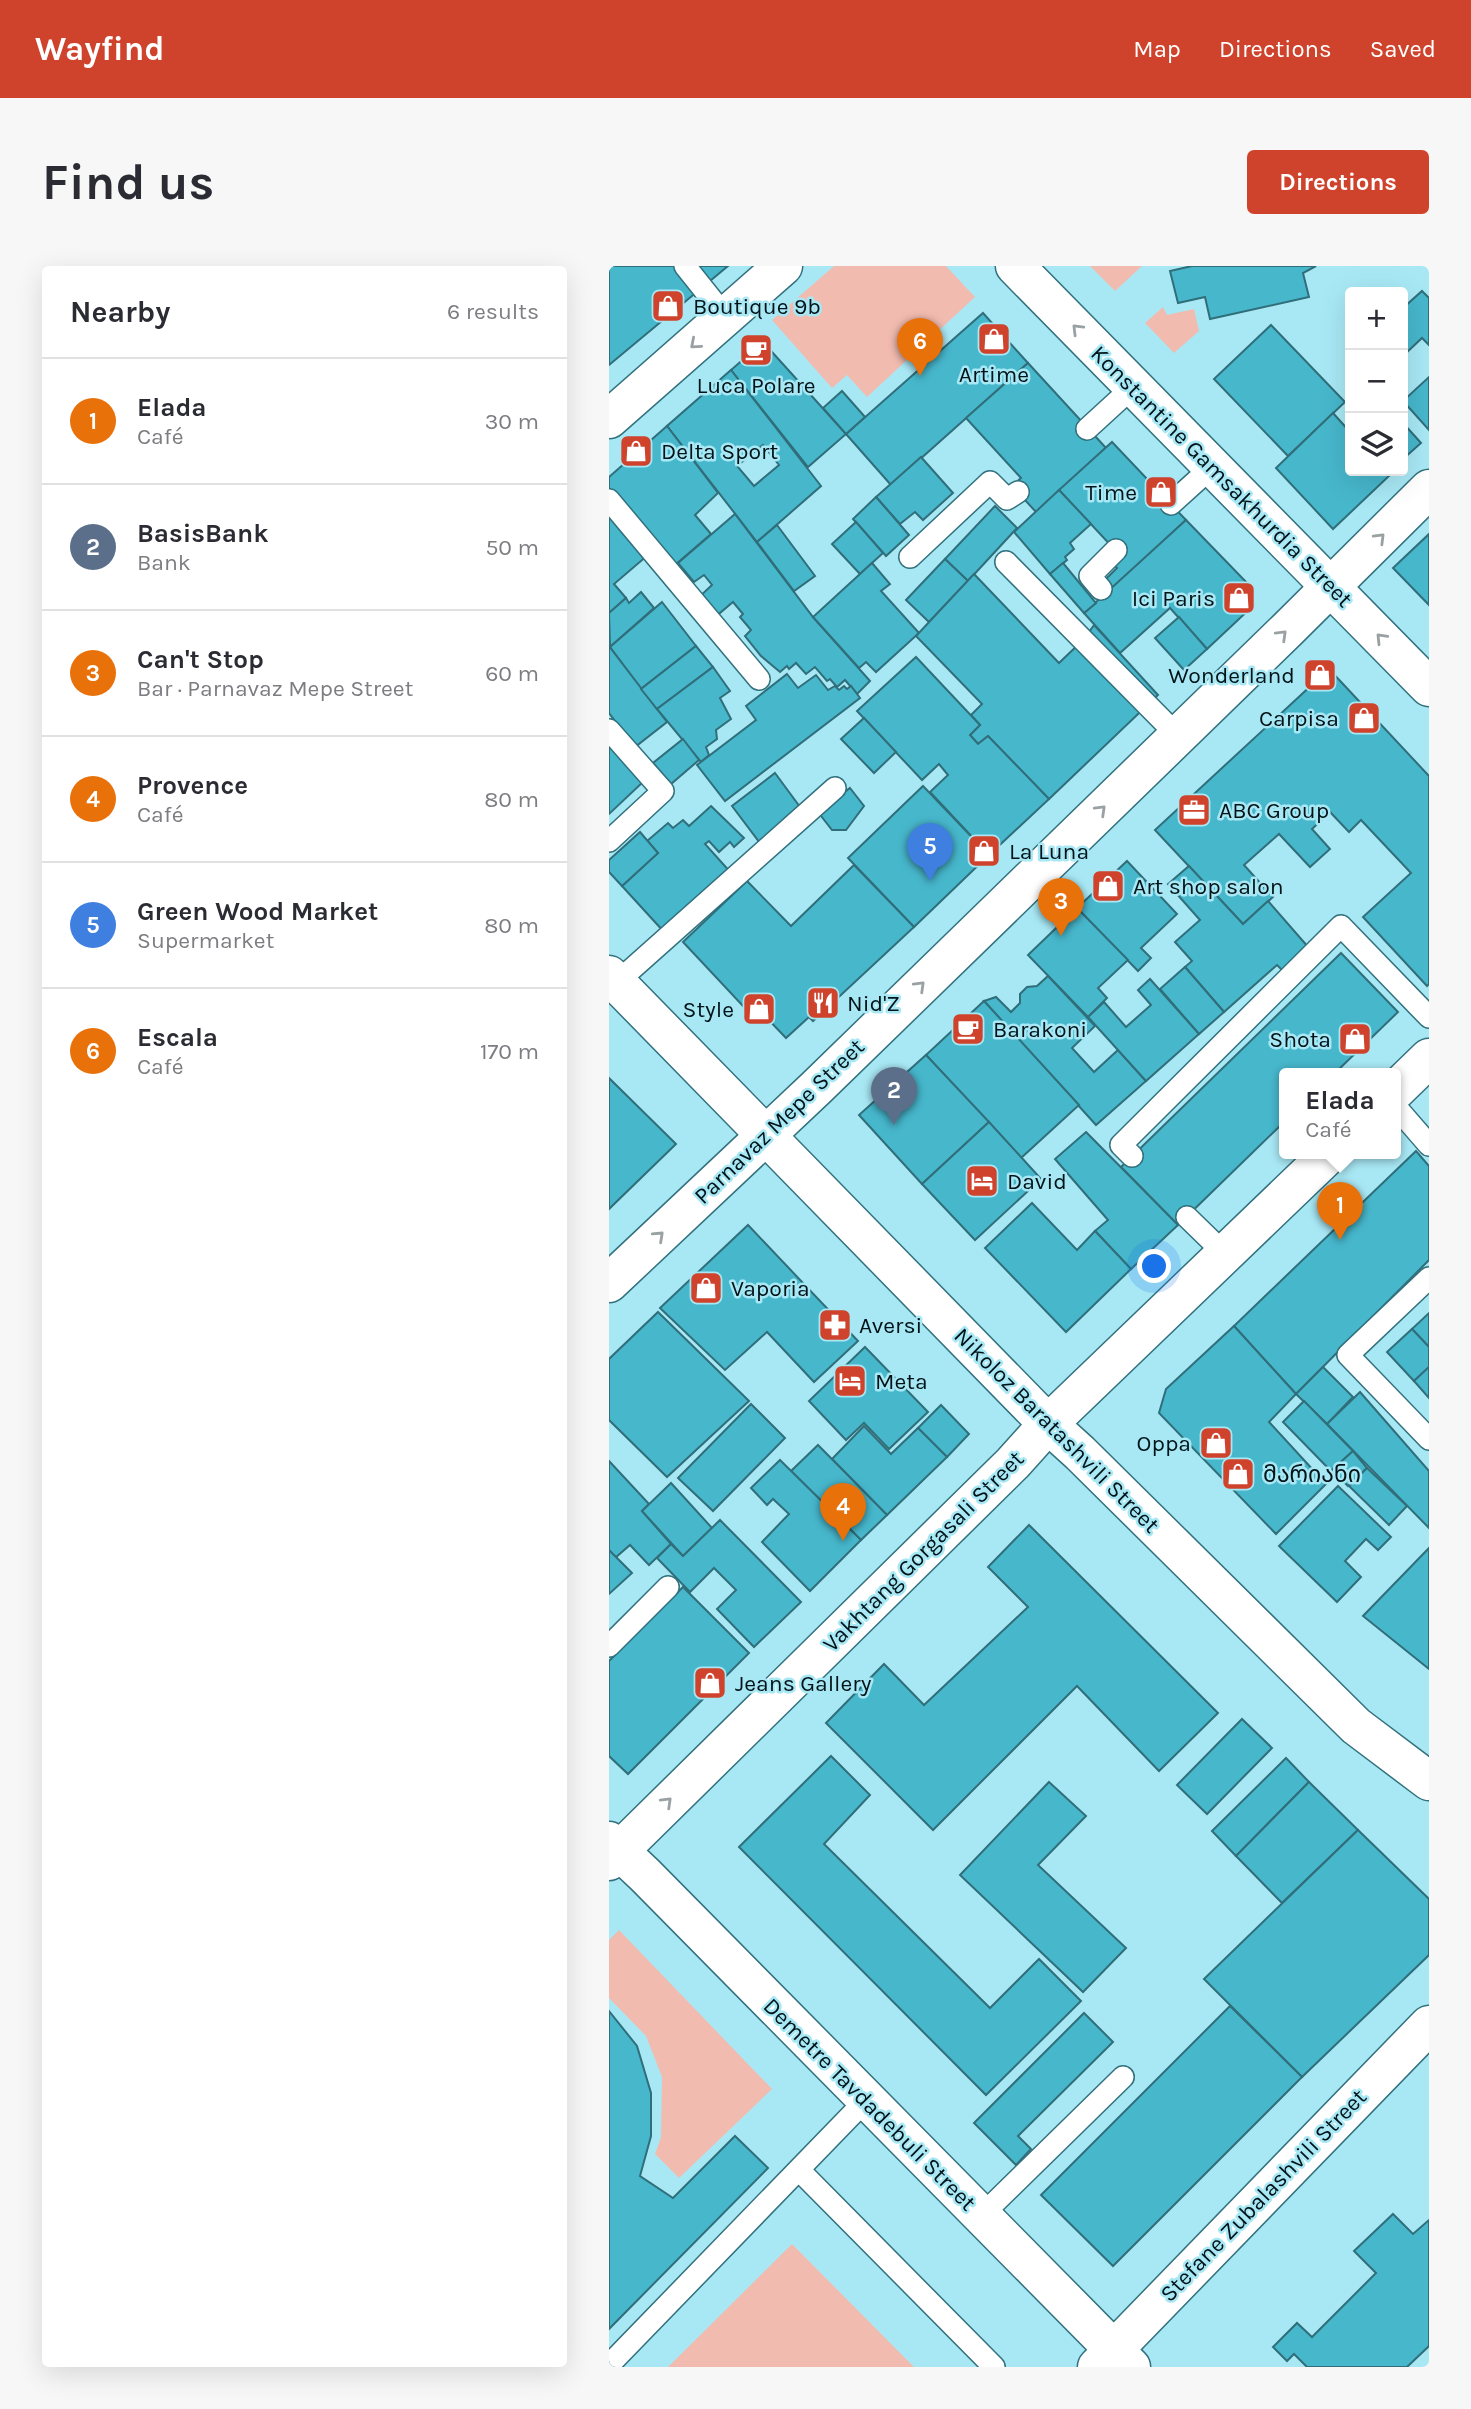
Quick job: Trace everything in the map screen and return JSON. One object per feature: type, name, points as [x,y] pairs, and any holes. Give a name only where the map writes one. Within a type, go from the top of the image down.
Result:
[{"type":"street","points":[[609,419],[783,266]]},
{"type":"street","name":"Konstantine Gamsakhurdia Street","points":[[1026,270],[1134,386],[1429,687]]},
{"type":"street","name":"Parnavaz Mepe Street","points":[[609,1283],[766,1135],[1429,489]]},
{"type":"street","name":"Nikoloz Baratashvili Street","points":[[613,979],[1048,1424],[1356,1726],[1429,1781]]},
{"type":"street","points":[[1401,1085],[1429,1058]]},
{"type":"street","name":"Vakhtang Gorgasali Street","points":[[612,1851],[1013,1463],[1048,1424],[1324,1159]]},
{"type":"street","name":"Demetre Tavdadebuli Street","points":[[612,1851],[981,2216],[1114,2361]]},
{"type":"street","name":"Stefane Zubalashvili Street","points":[[1114,2361],[1429,2025]]},
{"type":"lane","points":[[685,266],[725,316]]},
{"type":"lane","points":[[1087,429],[1134,386]]},
{"type":"lane","points":[[1171,504],[1213,466]]},
{"type":"lane","points":[[910,557],[990,482],[1007,499],[1017,492]]},
{"type":"lane","points":[[609,500],[759,679]]},
{"type":"lane","points":[[1101,589],[1090,576],[1116,550]]},
{"type":"lane","points":[[1006,562],[1177,735]]},
{"type":"lane","points":[[609,730],[663,791],[609,841]]},
{"type":"lane","points":[[613,979],[835,788]]},
{"type":"lane","points":[[1132,1156],[1121,1145],[1341,926],[1429,1017]]},
{"type":"lane","points":[[1401,1113],[1429,1145]]},
{"type":"lane","points":[[1187,1217],[1226,1254]]},
{"type":"lane","points":[[1429,1278],[1348,1354],[1429,1439]]},
{"type":"lane","points":[[609,1646],[668,1587]]},
{"type":"lane","points":[[981,2216],[1123,2077]]},
{"type":"lane","points":[[609,2365],[866,2100]]},
{"type":"lane","points":[[799,2170],[994,2367]]},
{"type":"shaded area","points":[[834,266],[946,266],[975,297],[867,397],[847,375],[832,388],[772,320]]},
{"type":"shaded area","points":[[1090,266],[1142,266],[1115,291]]},
{"type":"shaded area","points":[[1163,307],[1167,315],[1194,309],[1199,331],[1174,353],[1145,323]]},
{"type":"shaded area","points":[[619,1930],[772,2089],[679,2178],[655,2154],[661,2137],[662,2077],[646,2036],[609,1998],[609,1940]]},
{"type":"shaded area","points":[[792,2244],[914,2367],[668,2367]]},
{"type":"building","points":[[609,266],[728,266],[609,365]]},
{"type":"building","points":[[1192,266],[1316,266],[1303,273],[1309,297],[1210,319],[1205,297],[1178,303],[1170,271]]},
{"type":"building","points":[[1422,291],[1429,298],[1429,345],[1422,338],[1408,351],[1408,350],[1408,304]]},
{"type":"building","points":[[983,313],[1028,363],[891,485],[846,434]]},
{"type":"building","points":[[1271,325],[1345,402],[1288,456],[1214,379]]},
{"type":"building","points":[[763,342],[846,434],[808,467],[731,370]]},
{"type":"building","points":[[1028,363],[1106,448],[1036,512],[1012,486],[1021,478],[966,418]]},
{"type":"building","points":[[731,370],[821,486],[757,542],[667,426]],"holes":[[[763,445],[779,465],[754,486],[737,466]]]},
{"type":"building","points":[[1429,377],[1429,430],[1408,407],[1408,396]]},
{"type":"building","points":[[842,391],[865,417],[846,434],[823,408]]},
{"type":"building","points":[[1333,413],[1345,426],[1345,476],[1389,476],[1333,529],[1276,468]]},
{"type":"building","points":[[667,426],[718,493],[695,515],[711,534],[675,565],[609,490],[609,477]]},
{"type":"building","points":[[1408,429],[1421,443],[1408,455]]},
{"type":"building","points":[[1112,442],[1186,520],[1114,588],[1105,580],[1117,568],[1109,560],[1117,552],[1059,490]]},
{"type":"building","points":[[921,457],[953,493],[923,520],[915,512],[900,524],[876,497]]},
{"type":"building","points":[[1059,490],[1091,524],[1070,543],[1074,549],[1065,557],[1067,560],[1050,574],[1014,532]]},
{"type":"building","points":[[876,497],[909,535],[886,556],[853,519]]},
{"type":"building","points":[[995,506],[1017,528],[968,581],[945,559]]},
{"type":"building","points":[[609,510],[648,555],[614,584],[626,598],[609,613]]},
{"type":"building","points":[[735,514],[813,617],[870,681],[857,694],[845,680],[837,687],[830,679],[827,681],[815,667],[806,674],[796,663],[780,672],[761,656],[745,636],[751,630],[740,617],[743,614],[733,602],[714,618],[698,598],[712,585],[704,575],[694,582],[678,563]]},
{"type":"building","points":[[1186,520],[1250,586],[1254,605],[1207,649],[1170,608],[1120,653],[1084,613]]},
{"type":"building","points":[[856,522],[883,553],[860,574],[832,544]]},
{"type":"building","points":[[777,525],[815,576],[794,591],[757,542]]},
{"type":"building","points":[[1429,534],[1429,605],[1393,568]]},
{"type":"building","points":[[945,559],[968,581],[929,622],[906,600]]},
{"type":"building","points":[[872,563],[890,584],[881,591],[919,633],[876,672],[866,662],[859,668],[813,617]]},
{"type":"building","points":[[1063,563],[1096,603],[1084,613],[1050,574]]},
{"type":"building","points":[[974,574],[1059,663],[1084,639],[1094,625],[1158,695],[1049,799],[988,736],[978,744],[970,735],[980,725],[971,715],[982,704],[916,636]]},
{"type":"building","points":[[641,592],[654,608],[610,647],[609,613],[626,598],[629,603]]},
{"type":"building","points":[[662,602],[696,646],[641,689],[610,647]]},
{"type":"building","points":[[1179,617],[1207,649],[1184,670],[1155,638]]},
{"type":"building","points":[[609,646],[667,722],[635,747],[609,713]]},
{"type":"building","points":[[696,646],[713,667],[657,709],[641,689]]},
{"type":"building","points":[[916,657],[980,725],[970,735],[978,744],[988,736],[1049,799],[989,855],[930,792],[948,775],[939,764],[922,780],[857,711]]},
{"type":"building","points":[[713,667],[730,691],[720,698],[731,719],[716,730],[717,739],[706,747],[709,755],[701,762],[657,709]]},
{"type":"building","points":[[1329,669],[1429,776],[1427,986],[1363,917],[1411,873],[1361,820],[1349,832],[1330,812],[1312,829],[1330,849],[1310,867],[1279,834],[1244,865],[1273,897],[1243,924],[1155,830]]},
{"type":"building","points":[[787,674],[798,688],[816,675],[828,690],[835,686],[839,690],[844,686],[847,689],[851,686],[860,698],[725,801],[697,765],[756,720],[746,706]]},
{"type":"building","points":[[864,718],[896,752],[874,773],[841,739]]},
{"type":"building","points":[[683,739],[699,760],[671,784],[653,763]]},
{"type":"building","points":[[609,745],[644,781],[609,814]]},
{"type":"building","points":[[775,773],[803,811],[760,843],[732,806]]},
{"type":"building","points":[[923,786],[989,855],[914,927],[848,858]]},
{"type":"building","points":[[850,788],[864,806],[846,830],[832,830],[818,812]]},
{"type":"building","points":[[711,806],[744,838],[734,847],[730,842],[719,852],[709,841],[705,844],[732,874],[665,933],[622,886],[658,853],[647,841],[668,823],[673,828],[683,820],[689,826]]},
{"type":"building","points":[[640,832],[658,853],[622,886],[609,872],[609,860]]},
{"type":"building","points":[[1127,861],[1177,914],[1141,948],[1151,958],[1138,971],[1077,908]]},
{"type":"building","points":[[854,865],[914,927],[813,1021],[809,1017],[786,1038],[765,1016],[758,1022],[683,942],[747,881],[791,926]]},
{"type":"building","points":[[1189,866],[1243,924],[1268,901],[1309,948],[1283,971],[1277,965],[1224,1012],[1185,967],[1192,961],[1175,942],[1200,920],[1168,884]]},
{"type":"building","points":[[1077,908],[1128,960],[1098,988],[1107,998],[1088,1017],[1028,955]]},
{"type":"building","points":[[1341,953],[1398,1012],[1340,1068],[1279,1068],[1279,1127],[1178,1225],[1121,1167]]},
{"type":"building","points":[[1185,967],[1224,1012],[1199,1034],[1160,989]]},
{"type":"building","points":[[1048,976],[1095,1026],[1072,1048],[1094,1072],[1118,1050],[1146,1081],[1096,1125],[984,1001],[996,997],[1011,1012],[1020,1003],[1020,994],[1027,987],[1037,986]]},
{"type":"building","points":[[1150,979],[1199,1034],[1146,1081],[1088,1017],[1104,1002],[1126,1027],[1151,1005],[1138,990]]},
{"type":"building","points":[[984,1001],[1079,1105],[1021,1158],[926,1055]]},
{"type":"building","points":[[926,1055],[989,1122],[922,1184],[859,1115]]},
{"type":"building","points":[[609,1078],[676,1144],[609,1209]]},
{"type":"building","name":"David","points":[[989,1122],[1041,1179],[975,1240],[922,1184]]},
{"type":"building","points":[[1086,1132],[1178,1225],[1131,1269],[1095,1231],[1108,1220],[1055,1159]]},
{"type":"building","points":[[1416,1151],[1429,1166],[1429,1260],[1296,1394],[1234,1326]]},
{"type":"building","points":[[1032,1203],[1077,1250],[1095,1231],[1131,1269],[1066,1332],[985,1248]]},
{"type":"building","points":[[748,1225],[858,1341],[814,1382],[767,1332],[725,1370],[660,1308]]},
{"type":"building","points":[[658,1312],[749,1401],[667,1477],[609,1420],[609,1359]]},
{"type":"building","points":[[1429,1313],[1429,1347],[1412,1329]]},
{"type":"building","points":[[1234,1326],[1296,1394],[1269,1422],[1326,1484],[1276,1534],[1159,1413],[1166,1389]]},
{"type":"building","points":[[1412,1329],[1429,1347],[1429,1367],[1414,1381],[1387,1352]]},
{"type":"building","points":[[865,1347],[928,1412],[889,1449],[864,1423],[846,1440],[809,1401]]},
{"type":"building","points":[[1323,1367],[1353,1397],[1327,1424],[1296,1394]]},
{"type":"building","points":[[1429,1367],[1429,1398],[1414,1381]]},
{"type":"building","points":[[1360,1392],[1429,1471],[1429,1528],[1327,1424]]},
{"type":"building","points":[[1304,1401],[1353,1451],[1331,1471],[1283,1422]]},
{"type":"building","points":[[751,1404],[785,1438],[713,1511],[678,1478]]},
{"type":"building","points":[[941,1405],[969,1434],[947,1457],[918,1428]]},
{"type":"building","points":[[864,1426],[891,1454],[918,1428],[947,1457],[887,1515],[832,1459]]},
{"type":"building","points":[[818,1445],[887,1515],[861,1540],[791,1471]]},
{"type":"building","points":[[1353,1451],[1367,1468],[1348,1486],[1332,1470]]},
{"type":"building","points":[[780,1460],[861,1540],[810,1591],[762,1542],[789,1514],[773,1499],[767,1505],[751,1488]]},
{"type":"building","points":[[609,1461],[649,1504],[642,1511],[671,1544],[649,1565],[630,1545],[615,1558],[609,1550]]},
{"type":"building","points":[[1367,1468],[1407,1506],[1389,1525],[1349,1486]]},
{"type":"building","points":[[671,1483],[712,1528],[683,1556],[642,1511]]},
{"type":"building","points":[[1338,1486],[1391,1537],[1378,1550],[1366,1539],[1345,1561],[1361,1577],[1337,1602],[1279,1546]]},
{"type":"building","points":[[720,1520],[801,1602],[754,1647],[717,1609],[736,1590],[714,1568],[690,1592],[657,1558],[671,1544],[683,1556]]},
{"type":"building","points":[[1029,1525],[1218,1713],[1159,1771],[1077,1686],[933,1830],[826,1723],[884,1664],[924,1705],[1028,1607],[988,1567]]},
{"type":"building","points":[[1429,1548],[1429,1669],[1363,1616]]},
{"type":"building","points":[[609,1550],[632,1573],[609,1594]]},
{"type":"building","points":[[683,1587],[749,1653],[628,1774],[609,1756],[609,1661]]},
{"type":"building","points":[[1242,1719],[1272,1748],[1207,1814],[1177,1785]]},
{"type":"building","points":[[831,1756],[870,1795],[824,1844],[990,2008],[1039,1959],[1081,2001],[986,2095],[739,1847]]},
{"type":"building","points":[[1286,1758],[1309,1782],[1236,1856],[1212,1831]]},
{"type":"building","points":[[1049,1782],[1086,1816],[1038,1865],[1126,1948],[1083,1992],[960,1875]]},
{"type":"building","points":[[1309,1782],[1358,1830],[1282,1903],[1236,1856]]},
{"type":"building","points":[[1358,1830],[1429,1899],[1429,1955],[1302,2077],[1204,1979]]},
{"type":"building","points":[[1230,2006],[1302,2077],[1113,2266],[1041,2195]]},
{"type":"building","points":[[609,2011],[637,2046],[651,2093],[651,2136],[640,2176],[673,2198],[735,2136],[768,2168],[609,2329]]},
{"type":"building","points":[[1084,2013],[1113,2042],[1018,2136],[1031,2149],[1016,2165],[974,2123]]},
{"type":"building","points":[[1393,2214],[1413,2234],[1429,2220],[1429,2346],[1407,2367],[1307,2367],[1294,2354],[1287,2361],[1273,2347],[1297,2323],[1312,2337],[1376,2273],[1354,2251]]},
{"type":"place","name":"Boutique 9b","points":[[668,306]]},
{"type":"place","name":"Artime","points":[[994,339]]},
{"type":"place","name":"Luca Polare","points":[[756,350]]},
{"type":"place","name":"Escala","points":[[920,376]]},
{"type":"place","name":"Delta Sport","points":[[636,451]]},
{"type":"place","name":"Time","points":[[1161,492]]},
{"type":"place","name":"Ici Paris","points":[[1239,598]]},
{"type":"place","name":"Wonderland","points":[[1320,675]]},
{"type":"place","name":"Carpisa","points":[[1364,718]]},
{"type":"place","name":"ABC Group","points":[[1194,810]]},
{"type":"place","name":"La Luna","points":[[984,851]]},
{"type":"place","name":"Green Wood Market","points":[[930,881]]},
{"type":"place","name":"Art shop salon","points":[[1108,886]]},
{"type":"place","name":"Can't Stop","points":[[1061,936]]},
{"type":"place","name":"Nid'Z","points":[[823,1003]]},
{"type":"place","name":"Style","points":[[759,1009]]},
{"type":"place","name":"Barakoni","points":[[968,1029]]},
{"type":"place","name":"Shota","points":[[1355,1039]]},
{"type":"place","name":"BasisBank","points":[[894,1125]]},
{"type":"place","name":"David","points":[[982,1181]]},
{"type":"place","name":"Elada","points":[[1340,1240]]},
{"type":"place","name":"Vaporia","points":[[706,1288]]},
{"type":"place","name":"Aversi","points":[[835,1325]]},
{"type":"place","name":"Meta","points":[[850,1381]]},
{"type":"place","name":"Oppa","points":[[1216,1443]]},
{"type":"place","name":"მარიანი","points":[[1238,1474]]},
{"type":"place","name":"Provence","points":[[843,1541]]},
{"type":"place","name":"Jeans Gallery","points":[[710,1683]]}]
